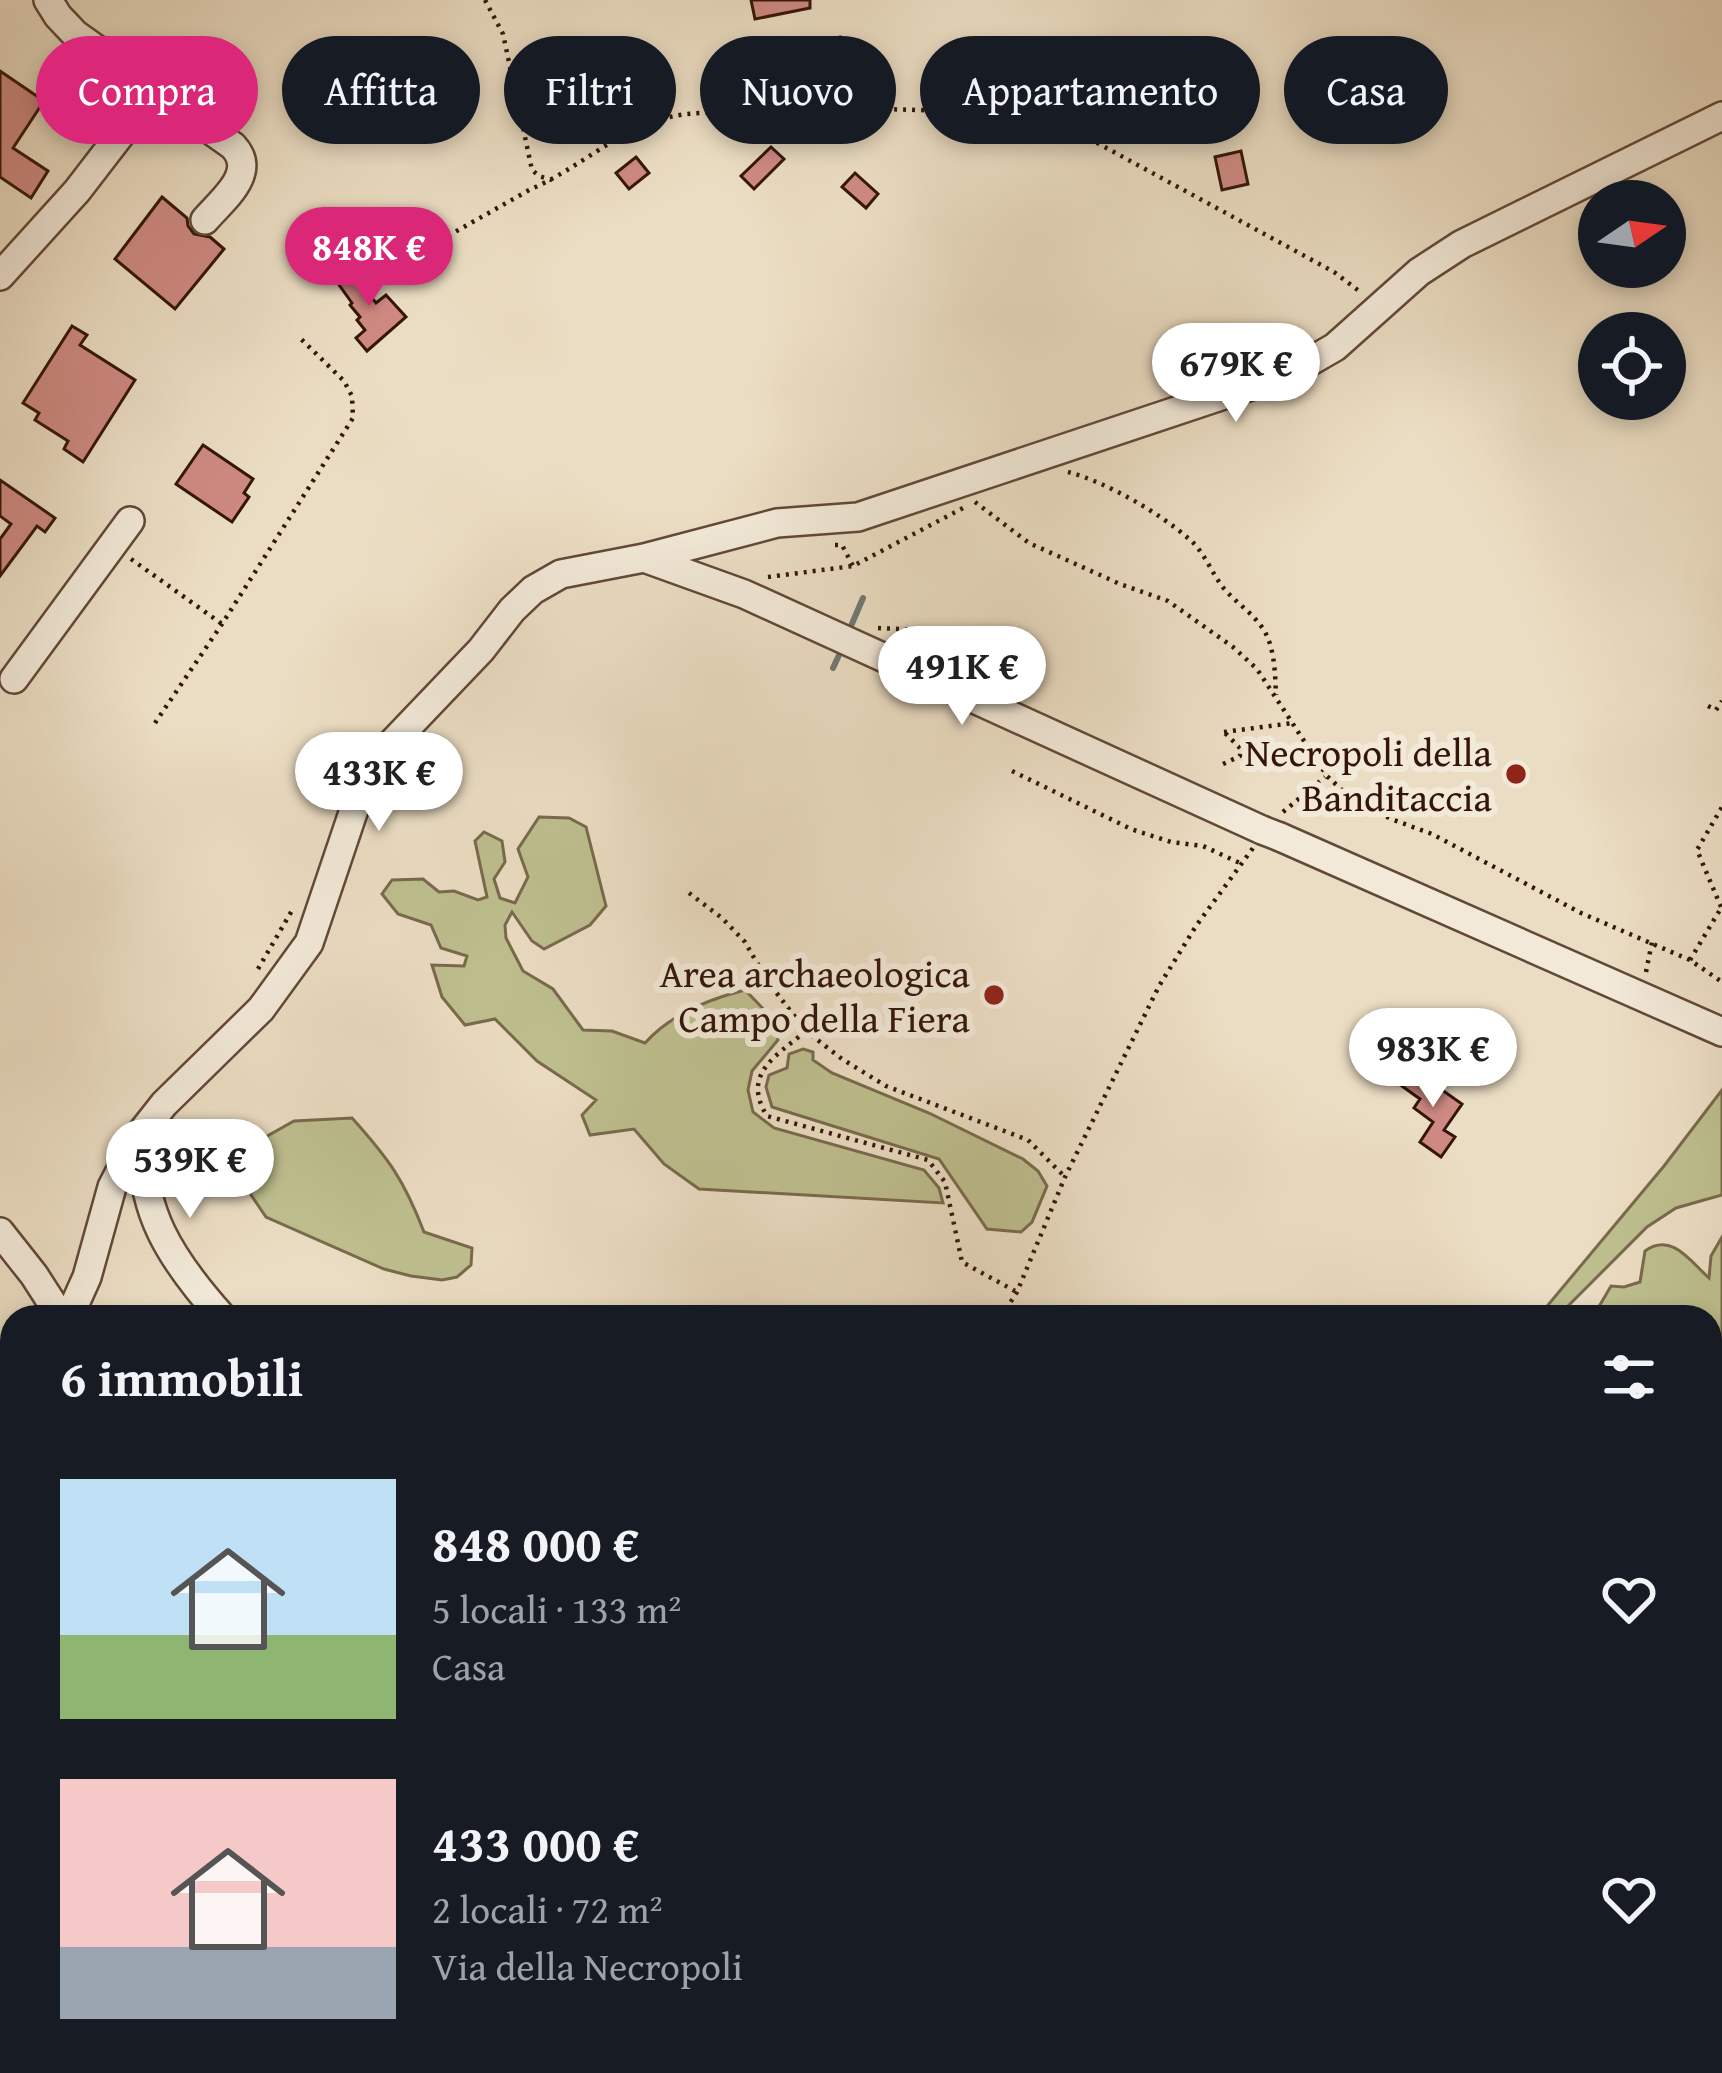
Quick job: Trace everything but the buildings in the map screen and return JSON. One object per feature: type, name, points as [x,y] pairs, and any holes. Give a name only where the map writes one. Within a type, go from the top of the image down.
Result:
[{"type":"street","points":[[48,0],[80,36]]},
{"type":"street","points":[[72,1305],[87,1277],[117,1176],[145,1126],[261,1009],[309,943],[363,783],[375,761],[533,590],[561,574],[777,523],[858,517],[1290,373],[1334,347],[1419,272],[1462,244],[1722,116]]},
{"type":"street","points":[[0,276],[113,144]]},
{"type":"street","points":[[205,220],[241,176],[243,160],[230,144]]},
{"type":"street","points":[[5,681],[130,520]]},
{"type":"street","points":[[644,557],[730,588],[1722,1032]]},
{"type":"street","points":[[145,1126],[145,1182],[160,1231],[183,1272],[212,1305]]},
{"type":"street","points":[[0,1232],[56,1305]]},
{"type":"path","points":[[485,0],[503,34],[532,170],[552,180]]},
{"type":"path","points":[[409,258],[638,128],[669,117],[791,107],[942,110],[998,115],[1090,139],[1334,272],[1376,308]]},
{"type":"path","points":[[155,723],[353,418],[352,396],[344,381],[299,337]]},
{"type":"path","points":[[1050,472],[1072,472],[1100,484],[1191,540],[1223,589],[1266,634],[1274,660],[1276,695]]},
{"type":"path","points":[[730,588],[760,578],[853,566],[987,494]]},
{"type":"path","points":[[975,502],[1029,543],[1168,601],[1233,647],[1257,670],[1343,791],[1580,913],[1690,960],[1722,982]]},
{"type":"path","points":[[112,545],[222,624]]},
{"type":"path","points":[[854,644],[867,630],[887,627],[944,632]]},
{"type":"path","points":[[1708,706],[1716,710],[1722,701]]},
{"type":"path","points":[[1223,764],[1240,756],[1240,749],[1224,732],[1293,723]]},
{"type":"path","points":[[1012,771],[1131,829],[1204,846],[1242,864]]},
{"type":"path","points":[[1009,1305],[1065,1177],[1159,986],[1242,864],[1270,830],[1328,776]]},
{"type":"path","points":[[1690,960],[1722,906],[1697,850],[1722,807]]},
{"type":"path","points":[[689,893],[745,942],[768,982],[806,1031],[842,1059],[886,1086],[1028,1140],[1065,1177]]},
{"type":"path","points":[[250,984],[302,894]]},
{"type":"path","points":[[1641,980],[1648,970],[1652,942]]},
{"type":"path","points":[[806,1031],[763,1068],[758,1101],[767,1116],[928,1160],[945,1182],[962,1262],[1017,1292]]},
{"type":"green space","points":[[539,817],[569,818],[586,827],[606,906],[590,925],[544,949],[532,941],[512,912],[505,925],[506,938],[523,971],[553,989],[583,1030],[612,1031],[645,1043],[691,1009],[745,990],[772,1018],[778,1040],[752,1071],[748,1090],[753,1112],[774,1128],[924,1170],[939,1188],[943,1203],[699,1189],[664,1164],[634,1129],[590,1135],[582,1115],[596,1100],[537,1061],[495,1019],[465,1025],[442,997],[432,965],[464,966],[467,956],[441,948],[431,925],[398,914],[382,894],[392,880],[423,879],[439,892],[454,891],[478,900],[487,897],[475,841],[484,832],[502,841],[505,862],[494,879],[500,898],[515,903],[528,877],[518,849]]},
{"type":"green space","points":[[803,1049],[813,1052],[813,1060],[832,1073],[1023,1159],[1047,1186],[1032,1222],[1021,1232],[987,1229],[939,1159],[772,1107],[766,1087],[769,1075],[787,1068],[789,1054]]},
{"type":"green space","points":[[1722,1090],[1722,1195],[1676,1208],[1647,1227],[1569,1305],[1548,1305]]},
{"type":"green space","points":[[352,1118],[394,1171],[424,1232],[472,1248],[471,1265],[457,1277],[442,1280],[384,1269],[266,1217],[251,1195],[247,1168],[255,1143],[294,1121]]},
{"type":"green space","points":[[1722,1237],[1722,1305],[1600,1305],[1611,1286],[1640,1282],[1645,1251],[1655,1246],[1680,1251],[1709,1278],[1711,1256]]},
{"type":"waterway","points":[[848,633],[863,598]]},
{"type":"waterway","points":[[833,668],[840,653]]},
{"type":"place","name":"Necropoli della Banditaccia","points":[[1516,774]]},
{"type":"place","name":"Area archaeologica Campo della Fiera","points":[[994,995]]}]
